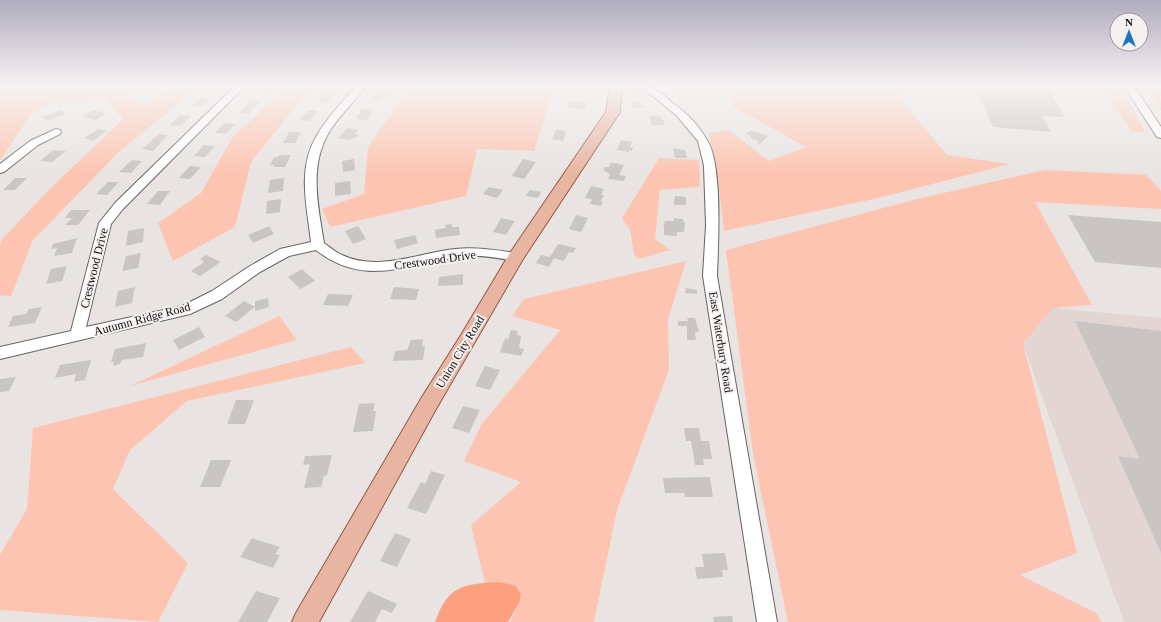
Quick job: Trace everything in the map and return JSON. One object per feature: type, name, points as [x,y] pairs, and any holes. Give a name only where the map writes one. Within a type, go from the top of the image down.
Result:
[{"type":"main road","name":"Union City Road","points":[[305,622],[429,403],[468,340],[516,257],[611,115]]},
{"type":"street","name":"Crestwood Drive","points":[[77,336],[105,223],[119,206],[211,115]]},
{"type":"street","points":[[318,245],[310,173],[317,143],[338,115]]},
{"type":"street","name":"East Waterbury Road","points":[[682,115],[703,141],[710,166],[712,225],[710,276],[767,622]]},
{"type":"street","points":[[1148,115],[1161,134]]},
{"type":"street","points":[[0,170],[34,143],[56,132]]},
{"type":"street","name":"Crestwood Drive","points":[[318,245],[337,259],[362,267],[396,266],[439,256],[471,252],[516,257]]},
{"type":"street","name":"Autumn Ridge Road","points":[[0,353],[185,310],[217,295],[255,268],[285,252],[318,245]]},
{"type":"shaded area","points":[[0,115],[31,115],[0,160]]},
{"type":"shaded area","points":[[120,115],[164,115],[118,153],[33,240],[11,296],[0,295],[0,245],[2,239],[54,185],[123,119]]},
{"type":"shaded area","points":[[256,115],[289,115],[251,162],[235,227],[173,261],[158,223],[201,193],[232,138]]},
{"type":"shaded area","points":[[391,115],[546,115],[534,151],[477,149],[466,196],[330,227],[322,209],[364,194],[368,147]]},
{"type":"shaded area","points":[[748,115],[914,115],[947,155],[1010,164],[878,198],[724,231],[716,165],[709,133],[729,130],[769,161],[806,147]]},
{"type":"shaded area","points":[[1121,115],[1136,115],[1145,132],[1132,132]]},
{"type":"shaded area","points":[[659,158],[699,160],[700,187],[660,190],[655,239],[670,250],[638,259],[634,254],[630,230],[622,218]]},
{"type":"shaded area","points":[[1045,170],[1146,175],[1161,191],[1161,209],[1035,202],[1092,305],[1053,308],[1023,344],[1077,553],[1020,575],[1096,613],[1102,622],[788,622],[753,454],[726,250],[917,199]]},
{"type":"shaded area","points":[[686,261],[668,320],[669,370],[617,510],[594,622],[510,622],[519,603],[499,582],[485,583],[471,525],[521,482],[464,461],[481,425],[560,330],[512,316],[524,299]]},
{"type":"shaded area","points":[[1053,308],[1161,318],[1161,622],[1124,622],[1023,344]]},
{"type":"shaded area","points":[[279,316],[297,340],[130,386]]},
{"type":"shaded area","points":[[351,347],[365,363],[187,401],[130,450],[113,489],[188,563],[158,622],[0,610],[0,555],[27,509],[33,428]]},
{"type":"shaded area","points":[[499,582],[516,586],[521,594],[519,603],[508,622],[435,622],[445,600],[458,589],[476,584]]},
{"type":"building","points":[[47,115],[63,115],[47,121],[42,117]]},
{"type":"building","points":[[85,115],[103,115],[96,120],[82,117]]},
{"type":"building","points":[[181,115],[191,116],[181,126],[170,125]]},
{"type":"building","points":[[303,115],[314,115],[309,121],[299,120]]},
{"type":"building","points":[[358,115],[370,115],[368,120],[356,119]]},
{"type":"building","points":[[660,115],[662,120],[665,122],[663,123],[664,125],[652,125],[649,116]]},
{"type":"building","points":[[987,115],[1064,115],[1065,117],[1042,116],[1051,132],[993,127]]},
{"type":"building","points":[[224,123],[235,124],[226,134],[215,133]]},
{"type":"building","points":[[347,128],[358,130],[355,134],[359,134],[356,138],[351,138],[350,140],[338,138]]},
{"type":"building","points":[[98,129],[107,131],[93,141],[84,138]]},
{"type":"building","points":[[556,129],[566,131],[563,141],[552,139]]},
{"type":"building","points":[[749,131],[768,136],[760,144],[757,143],[758,141],[750,138],[751,136],[746,134]]},
{"type":"building","points":[[289,132],[301,132],[295,143],[283,143]]},
{"type":"building","points":[[159,134],[168,135],[153,151],[142,149]]},
{"type":"building","points":[[621,140],[632,142],[630,147],[633,147],[632,151],[617,150]]},
{"type":"building","points":[[204,145],[215,146],[205,157],[194,156]]},
{"type":"building","points":[[673,148],[685,150],[687,158],[675,158]]},
{"type":"building","points":[[53,150],[66,151],[52,162],[40,161]]},
{"type":"building","points":[[279,155],[291,155],[285,167],[273,167],[274,165],[270,165],[274,157],[278,157]]},
{"type":"building","points":[[354,159],[355,170],[343,172],[342,161]]},
{"type":"building","points":[[523,159],[536,162],[524,179],[512,176]]},
{"type":"building","points":[[132,160],[142,161],[131,173],[119,172]]},
{"type":"building","points":[[611,162],[624,165],[619,175],[626,176],[624,181],[608,179],[610,174],[603,170],[605,167],[609,167]]},
{"type":"building","points":[[190,166],[201,167],[190,179],[179,178]]},
{"type":"building","points":[[15,178],[27,178],[15,190],[3,190]]},
{"type":"building","points":[[284,178],[283,191],[268,193],[270,180]]},
{"type":"building","points":[[350,181],[351,194],[335,196],[335,183]]},
{"type":"building","points":[[108,182],[119,182],[107,195],[96,194]]},
{"type":"building","points":[[591,186],[604,189],[601,195],[604,195],[601,201],[603,202],[601,206],[590,204],[592,199],[585,198]]},
{"type":"building","points":[[489,187],[503,190],[497,198],[483,194]]},
{"type":"building","points":[[530,190],[541,192],[538,198],[526,196]]},
{"type":"building","points":[[158,191],[170,191],[160,205],[147,204]]},
{"type":"building","points":[[675,196],[686,197],[686,205],[674,205]]},
{"type":"building","points":[[281,199],[280,212],[266,214],[267,201]]},
{"type":"building","points":[[71,210],[90,210],[78,225],[65,225],[72,218],[65,218]]},
{"type":"building","points":[[576,215],[588,218],[581,232],[569,229]]},
{"type":"building","points":[[1068,215],[1161,222],[1161,268],[1095,262]]},
{"type":"building","points":[[501,218],[515,221],[506,235],[493,232]]},
{"type":"building","points":[[674,218],[683,219],[683,222],[685,222],[684,232],[677,232],[677,236],[664,235],[663,227],[665,221],[674,221]]},
{"type":"building","points":[[452,224],[452,227],[459,227],[460,235],[436,238],[435,230],[446,228],[445,225]]},
{"type":"building","points":[[269,226],[274,234],[253,243],[248,235]]},
{"type":"building","points":[[358,226],[366,239],[353,244],[345,231]]},
{"type":"building","points":[[144,228],[143,242],[126,246],[128,231]]},
{"type":"building","points":[[415,235],[418,243],[397,249],[394,240]]},
{"type":"building","points":[[77,238],[72,253],[54,256],[57,248],[51,249],[53,244]]},
{"type":"building","points":[[558,244],[576,248],[573,253],[569,252],[564,261],[554,258],[549,267],[536,263],[541,255],[550,257]]},
{"type":"building","points":[[141,253],[138,268],[122,271],[126,256]]},
{"type":"building","points":[[206,255],[221,262],[200,276],[191,271],[204,262],[200,259]]},
{"type":"building","points":[[67,266],[62,281],[46,284],[51,269]]},
{"type":"building","points":[[302,269],[315,281],[300,289],[288,277]]},
{"type":"building","points":[[463,274],[463,285],[438,286],[439,277]]},
{"type":"building","points":[[135,287],[132,303],[115,307],[118,291]]},
{"type":"building","points":[[394,287],[419,289],[416,300],[390,299]]},
{"type":"building","points":[[686,288],[697,290],[697,294],[685,293]]},
{"type":"building","points":[[328,294],[353,295],[348,306],[323,305]]},
{"type":"building","points":[[268,298],[269,307],[255,311],[255,301]]},
{"type":"building","points":[[244,301],[255,307],[236,322],[225,316]]},
{"type":"building","points":[[42,307],[35,323],[8,327],[13,316],[26,314],[29,309]]},
{"type":"building","points":[[687,318],[695,318],[699,332],[695,332],[696,340],[687,340],[687,326],[678,326],[678,321],[688,321]]},
{"type":"building","points":[[1075,321],[1161,331],[1161,553],[1118,456],[1140,459]]},
{"type":"building","points":[[199,327],[205,337],[179,350],[173,340]]},
{"type":"building","points":[[511,330],[518,331],[517,335],[521,336],[519,348],[524,349],[521,356],[500,352],[505,338],[508,339]]},
{"type":"building","points":[[423,339],[422,346],[425,346],[423,360],[393,361],[395,351],[407,350],[411,340]]},
{"type":"building","points":[[146,343],[143,357],[122,360],[120,364],[113,366],[114,362],[111,362],[115,349]]},
{"type":"building","points":[[91,360],[85,380],[74,382],[76,374],[55,378],[60,365]]},
{"type":"building","points":[[485,366],[500,370],[490,390],[475,386]]},
{"type":"building","points":[[16,377],[9,391],[0,392],[0,379]]},
{"type":"building","points":[[236,400],[254,400],[245,424],[227,424]]},
{"type":"building","points":[[375,403],[373,411],[376,411],[373,431],[353,432],[359,404]]},
{"type":"building","points":[[463,406],[480,410],[469,433],[452,428]]},
{"type":"building","points":[[684,428],[699,428],[701,441],[709,441],[712,459],[703,459],[704,465],[695,465],[691,441],[686,441]]},
{"type":"building","points":[[332,455],[327,475],[324,476],[321,487],[304,488],[310,464],[303,465],[305,456]]},
{"type":"building","points":[[211,460],[231,460],[220,487],[200,487]]},
{"type":"building","points":[[431,471],[445,475],[426,514],[407,508],[421,482],[425,484]]},
{"type":"building","points":[[710,477],[713,497],[685,497],[684,493],[665,493],[663,478]]},
{"type":"building","points":[[395,533],[411,539],[397,567],[380,561]]},
{"type":"building","points":[[252,538],[280,547],[275,554],[280,555],[273,568],[240,557]]},
{"type":"building","points":[[725,553],[728,570],[722,570],[723,577],[697,579],[695,567],[704,567],[702,554]]},
{"type":"building","points":[[256,591],[280,598],[267,622],[238,622]]},
{"type":"building","points":[[368,591],[397,604],[392,613],[382,609],[375,622],[350,622]]},
{"type":"building","points":[[732,616],[733,622],[714,622],[713,617]]}]
